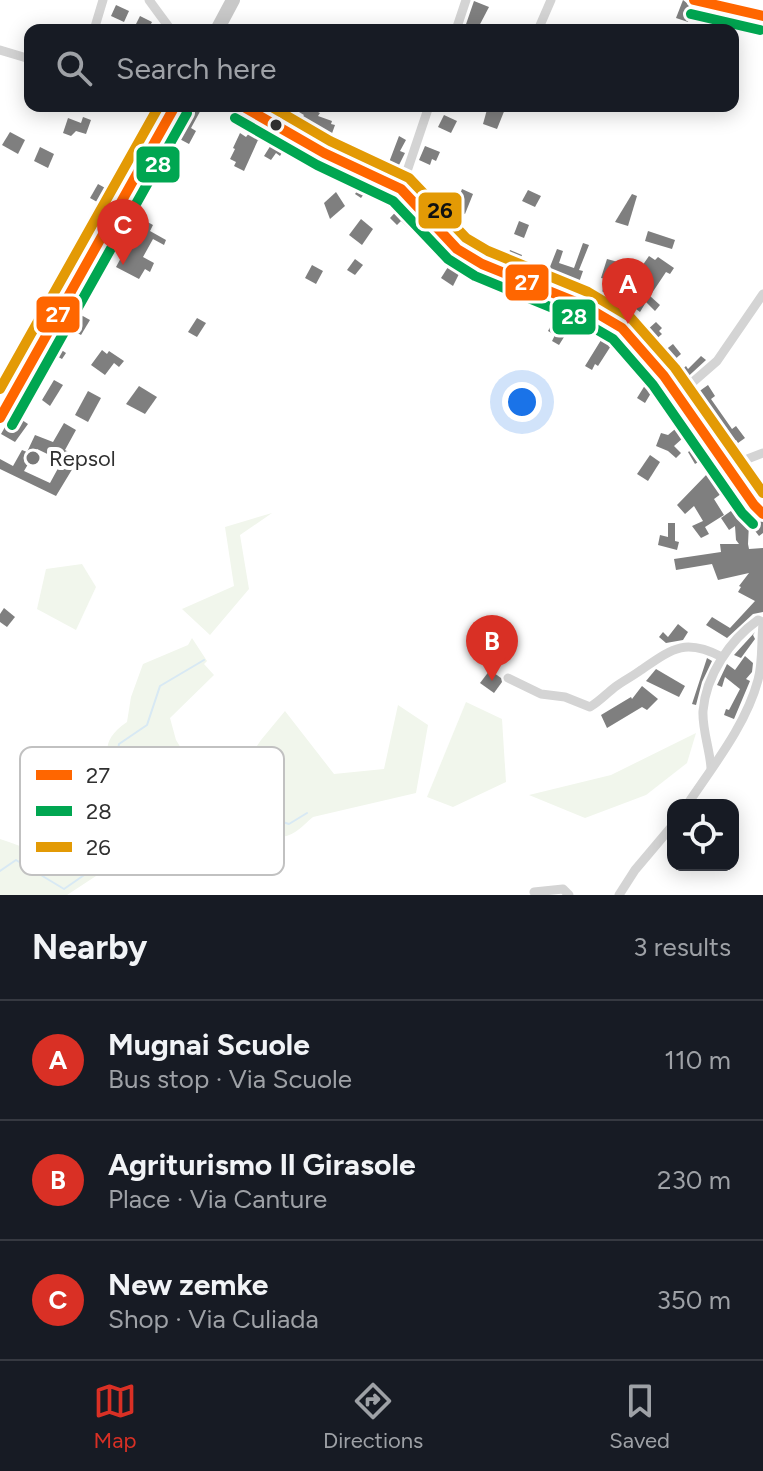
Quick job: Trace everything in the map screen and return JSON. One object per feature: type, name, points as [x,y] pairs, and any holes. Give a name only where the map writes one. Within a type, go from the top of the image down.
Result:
[{"type":"main road","points":[[220,24],[233,0]]},
{"type":"main road","points":[[0,418],[172,112]]},
{"type":"street","points":[[96,24],[103,0]]},
{"type":"street","points":[[149,0],[167,24]]},
{"type":"street","points":[[458,24],[466,0]]},
{"type":"street","points":[[541,24],[551,0]]},
{"type":"street","points":[[694,0],[763,16]]},
{"type":"street","points":[[0,50],[24,57]]},
{"type":"street","points":[[252,112],[324,153],[401,189],[457,249],[482,264],[583,305],[622,328],[678,395],[763,514]]},
{"type":"street","points":[[401,189],[427,112]]},
{"type":"street","points":[[678,395],[717,361],[763,294]]},
{"type":"street","points":[[727,463],[737,463],[763,453]]},
{"type":"street","points":[[691,799],[711,768],[736,729],[758,679],[763,623],[758,620],[734,640],[711,681],[703,714],[711,768]]},
{"type":"street","points":[[508,678],[541,694],[565,697],[590,707],[668,651],[689,645],[722,657]]},
{"type":"street","points":[[619,895],[635,870],[667,832]]},
{"type":"street","points":[[534,892],[563,889],[569,895]]},
{"type":"shaded area","points":[[272,513],[240,535],[249,589],[210,635],[182,609],[234,586],[225,527]]},
{"type":"shaded area","points":[[82,564],[96,587],[76,630],[37,609],[46,569]]},
{"type":"shaded area","points":[[192,638],[207,661],[204,664],[214,675],[170,718],[180,747],[108,747],[117,730],[127,722],[131,697],[143,664],[188,645]]},
{"type":"shaded area","points":[[466,702],[502,719],[506,782],[453,807],[427,797]]},
{"type":"shaded area","points":[[398,705],[428,725],[416,793],[313,817],[284,837],[284,747],[256,747],[285,711],[334,774],[384,769]]},
{"type":"shaded area","points":[[696,733],[687,763],[646,795],[585,818],[529,795],[611,775]]},
{"type":"shaded area","points":[[0,839],[20,846],[20,875],[98,875],[67,895],[0,895]]},
{"type":"building","points":[[683,0],[692,7],[688,22],[676,18]]},
{"type":"building","points":[[474,1],[489,7],[480,24],[466,24]]},
{"type":"building","points":[[116,5],[129,11],[124,22],[111,16]]},
{"type":"building","points":[[726,15],[738,18],[736,24],[724,24]]},
{"type":"building","points":[[140,16],[152,22],[151,24],[136,24]]},
{"type":"building","points":[[185,112],[200,112],[191,128],[196,131],[189,144],[172,135]]},
{"type":"building","points":[[299,112],[318,112],[318,116],[332,121],[331,124],[335,125],[330,139],[297,125],[304,115]]},
{"type":"building","points":[[486,112],[504,112],[497,129],[483,124]]},
{"type":"building","points":[[444,115],[457,121],[451,133],[438,127]]},
{"type":"building","points":[[83,117],[91,120],[86,134],[76,131],[71,136],[63,133],[68,118],[81,123]]},
{"type":"building","points":[[256,124],[266,130],[244,171],[234,166],[236,162],[230,159],[240,133],[246,137]]},
{"type":"building","points":[[10,132],[25,140],[18,154],[2,145]]},
{"type":"building","points":[[399,136],[406,140],[400,151],[405,153],[397,169],[388,165]]},
{"type":"building","points":[[276,137],[287,144],[280,156],[276,153],[271,160],[264,156]]},
{"type":"building","points":[[425,146],[440,152],[430,165],[419,160]]},
{"type":"building","points":[[40,147],[54,154],[48,168],[34,161]]},
{"type":"building","points":[[365,180],[385,190],[381,196],[369,187],[361,198],[355,194]]},
{"type":"building","points":[[98,184],[107,189],[99,203],[90,198]]},
{"type":"building","points":[[462,189],[473,194],[465,214],[454,210]]},
{"type":"building","points":[[528,190],[541,196],[535,207],[522,201]]},
{"type":"building","points":[[336,192],[345,206],[330,219],[324,203]]},
{"type":"building","points":[[632,194],[637,196],[628,226],[615,222]]},
{"type":"building","points":[[404,203],[428,230],[420,239],[401,221],[397,225],[390,218]]},
{"type":"building","points":[[142,219],[153,225],[150,231],[166,240],[164,245],[153,239],[143,257],[154,263],[150,272],[145,269],[139,279],[116,267]]},
{"type":"building","points":[[361,219],[373,229],[362,245],[349,235]]},
{"type":"building","points":[[519,221],[529,225],[524,238],[514,234]]},
{"type":"building","points":[[648,231],[675,240],[672,249],[645,241]]},
{"type":"building","points":[[583,243],[589,245],[579,270],[583,271],[577,288],[546,277],[557,249],[563,251],[559,263],[574,268]]},
{"type":"building","points":[[510,250],[522,255],[517,269],[505,264]]},
{"type":"building","points":[[649,256],[655,260],[658,257],[674,268],[670,274],[666,272],[650,296],[660,305],[655,311],[646,302],[640,312],[636,309],[630,318],[621,308],[638,282],[633,279]]},
{"type":"building","points":[[355,259],[363,265],[355,275],[347,270]]},
{"type":"building","points":[[607,259],[618,262],[607,307],[598,305],[606,279],[601,278]]},
{"type":"building","points":[[312,265],[323,271],[316,284],[305,278]]},
{"type":"building","points":[[448,267],[459,274],[453,286],[441,278]]},
{"type":"building","points":[[81,315],[90,320],[81,335],[72,330]]},
{"type":"building","points":[[197,318],[206,323],[197,337],[188,332]]},
{"type":"building","points":[[555,318],[571,326],[559,345],[552,341],[555,335],[548,331]]},
{"type":"building","points":[[656,322],[662,328],[659,331],[662,334],[654,341],[646,331]]},
{"type":"building","points":[[60,331],[68,336],[60,349],[66,353],[62,359],[49,352]]},
{"type":"building","points":[[606,332],[616,338],[592,370],[585,366]]},
{"type":"building","points":[[673,344],[681,354],[673,361],[664,351]]},
{"type":"building","points":[[627,349],[639,359],[634,366],[622,354]]},
{"type":"building","points":[[102,350],[124,361],[119,367],[114,363],[105,375],[91,365]]},
{"type":"building","points":[[701,356],[706,360],[681,383],[675,376]]},
{"type":"building","points":[[652,374],[671,398],[664,406],[651,393],[645,403],[637,398]]},
{"type":"building","points":[[54,380],[63,385],[50,406],[42,400]]},
{"type":"building","points":[[708,385],[715,396],[711,399],[732,429],[736,426],[745,438],[738,443],[736,440],[729,444],[694,395]]},
{"type":"building","points":[[139,386],[157,397],[145,414],[126,404]]},
{"type":"building","points":[[88,391],[101,398],[88,422],[75,415]]},
{"type":"building","points":[[22,420],[28,424],[15,442],[1,434],[5,427],[14,431]]},
{"type":"building","points":[[686,420],[693,429],[674,446],[681,453],[676,458],[656,446],[661,433],[668,435]]},
{"type":"building","points":[[64,423],[76,430],[65,450],[79,458],[56,496],[0,469],[0,459],[13,466],[22,450],[27,452],[35,435],[53,442]],"holes":[[[37,449],[62,461],[50,483],[24,471]]]},
{"type":"building","points":[[703,443],[711,454],[695,464],[688,452]]},
{"type":"building","points":[[650,455],[660,462],[648,481],[637,474]]},
{"type":"building","points":[[717,463],[733,485],[714,499],[724,515],[705,527],[709,534],[701,538],[692,526],[703,521],[694,506],[685,514],[677,505],[709,472],[707,470]]},
{"type":"building","points":[[738,506],[741,511],[747,508],[763,521],[763,533],[759,536],[749,523],[748,544],[749,549],[763,548],[763,612],[753,614],[727,638],[706,625],[712,617],[730,628],[755,601],[738,592],[749,573],[718,580],[712,564],[676,570],[674,559],[721,552],[720,544],[739,544],[735,526],[729,530],[721,518]]},
{"type":"building","points":[[668,523],[675,523],[675,541],[679,542],[677,550],[658,545],[660,535],[668,537]]},
{"type":"building","points":[[4,608],[15,617],[7,627],[0,622]]},
{"type":"building","points":[[678,624],[688,632],[683,640],[666,643],[659,637],[663,632],[668,637]]},
{"type":"building","points":[[755,632],[755,639],[741,658],[734,655]]},
{"type":"building","points":[[745,656],[753,663],[752,672],[746,679],[750,681],[734,719],[724,715],[740,689],[725,677],[722,687],[717,685],[727,664],[735,670]]},
{"type":"building","points":[[707,658],[712,661],[696,705],[692,704]]},
{"type":"building","points":[[656,669],[685,686],[679,697],[646,681]]},
{"type":"building","points":[[490,670],[502,682],[494,693],[480,683]]},
{"type":"building","points":[[642,686],[658,699],[647,710],[642,707],[607,728],[601,715],[632,699]]},
{"type":"waterway","points":[[118,747],[147,725],[160,686],[204,660]]},
{"type":"waterway","points":[[284,822],[289,824],[307,813]]},
{"type":"waterway","points":[[0,871],[16,860],[20,862]]},
{"type":"waterway","points":[[41,875],[64,889],[84,875]]},
{"type":"transit line","name":"27","points":[[694,0],[763,16]]},
{"type":"transit line","name":"28","points":[[691,14],[734,24]]},
{"type":"transit line","name":"28","points":[[739,25],[760,30]]},
{"type":"transit line","name":"26","points":[[0,389],[156,112]]},
{"type":"transit line","name":"27","points":[[0,418],[172,112]]},
{"type":"transit line","name":"27","points":[[252,112],[324,153],[401,189],[457,249],[482,264],[583,305],[622,328],[664,376],[763,514]]},
{"type":"transit line","name":"26","points":[[280,112],[330,141],[409,178],[466,238],[488,251],[588,292],[630,317],[675,368],[763,493]]},
{"type":"transit line","name":"28","points":[[12,425],[187,113]]},
{"type":"transit line","name":"28","points":[[235,118],[317,165],[393,201],[448,259],[475,276],[577,318],[613,339],[653,385],[742,513],[753,524]]},
{"type":"place","name":"New zemke","points":[[123,265]]},
{"type":"place","name":"Mugnai Scuole","points":[[628,324]]},
{"type":"place","name":"Repsol","points":[[33,458]]},
{"type":"place","name":"Agriturismo Il Girasole","points":[[492,681]]}]
